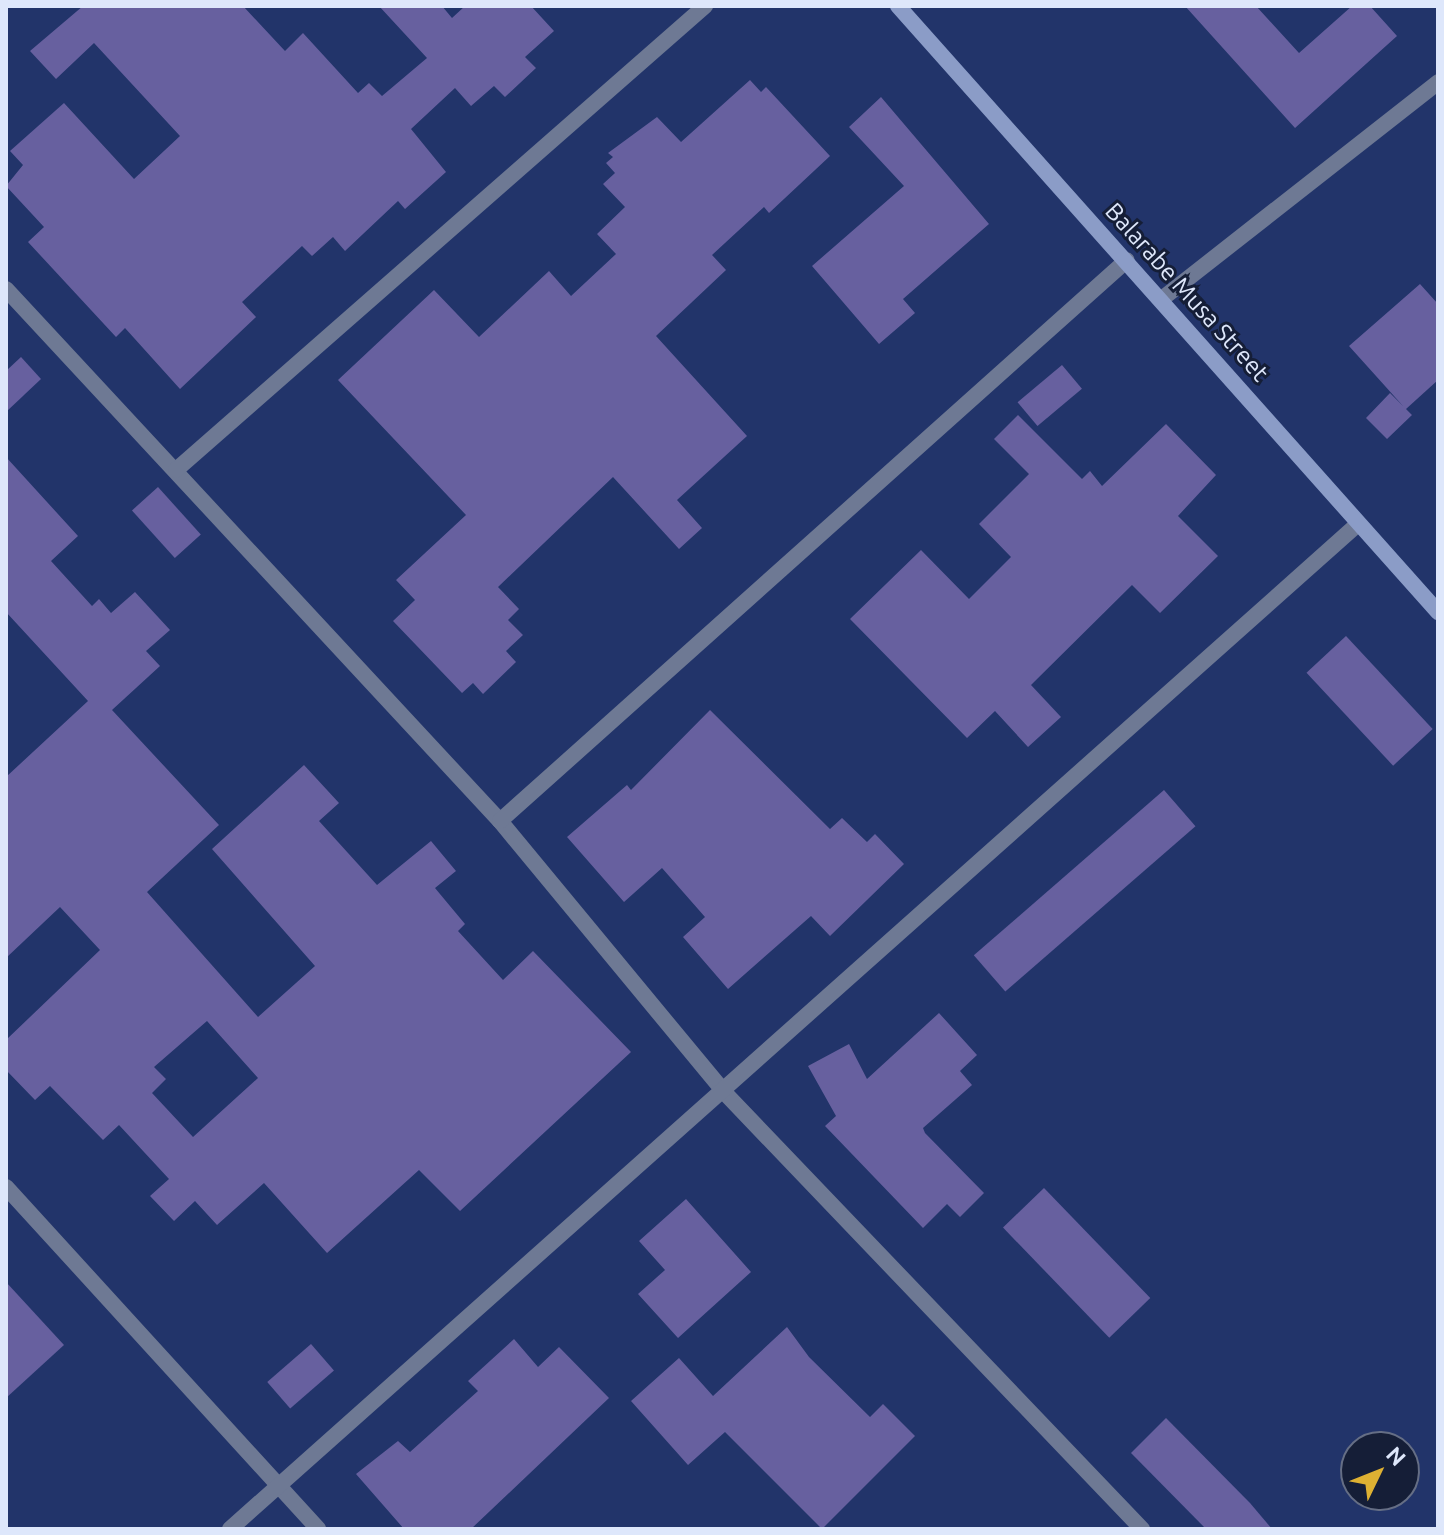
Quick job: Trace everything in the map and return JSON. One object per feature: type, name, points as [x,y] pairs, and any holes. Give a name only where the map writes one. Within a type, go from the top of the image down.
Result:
[{"type":"street","points":[[176,470],[705,6]]},
{"type":"street","name":"Balarabe Musa Street","points":[[898,6],[1163,298],[1438,612]]},
{"type":"street","points":[[1163,298],[1438,82]]},
{"type":"street","points":[[500,821],[1127,260]]},
{"type":"street","points":[[6,289],[500,821],[724,1092],[1142,1529]]},
{"type":"street","points":[[230,1529],[1358,524]]},
{"type":"street","points":[[6,1187],[318,1529]]},
{"type":"building","points":[[83,6],[243,6],[285,51],[303,33],[358,93],[369,83],[382,96],[427,58],[379,6],[442,6],[452,18],[465,6],[531,6],[554,31],[525,57],[536,68],[505,97],[494,86],[471,106],[455,88],[411,129],[446,172],[405,209],[398,201],[345,251],[333,237],[312,256],[302,246],[242,302],[256,317],[180,389],[125,328],[116,337],[28,242],[44,227],[6,186],[23,165],[10,151],[64,103],[134,179],[180,136],[94,43],[56,79],[30,51]]},
{"type":"building","points":[[1185,6],[1256,6],[1299,53],[1352,6],[1370,6],[1397,36],[1295,128]]},
{"type":"building","points":[[750,80],[761,92],[766,87],[830,156],[769,213],[764,207],[712,255],[726,270],[656,336],[747,436],[677,500],[702,528],[679,549],[613,477],[498,587],[519,609],[508,620],[523,635],[506,651],[516,662],[483,694],[473,683],[462,693],[393,621],[415,600],[396,580],[466,515],[338,380],[434,290],[479,337],[549,271],[571,296],[616,254],[597,234],[625,207],[603,184],[615,173],[606,163],[613,157],[608,153],[657,117],[681,142]]},
{"type":"building","points":[[881,97],[989,224],[903,299],[915,313],[879,344],[812,266],[904,186],[849,127]]},
{"type":"building","points":[[1420,284],[1438,304],[1438,380],[1406,409],[1412,415],[1387,439],[1366,418],[1390,393],[1403,406],[1349,346]]},
{"type":"building","points":[[21,357],[41,379],[6,412],[6,371]]},
{"type":"building","points":[[1062,365],[1082,389],[1037,426],[1018,402]]},
{"type":"building","points":[[1018,415],[1082,479],[1090,471],[1102,486],[1166,424],[1216,475],[1178,516],[1218,556],[1160,613],[1132,585],[1031,685],[1061,717],[1028,747],[995,711],[967,738],[850,619],[921,550],[969,599],[1011,557],[979,524],[1029,474],[994,439]]},
{"type":"building","points":[[6,457],[78,536],[51,561],[92,606],[99,599],[111,613],[135,592],[170,630],[146,651],[160,666],[112,710],[219,825],[147,892],[258,1017],[315,966],[212,849],[304,765],[339,803],[319,821],[377,885],[431,841],[456,871],[435,888],[465,924],[458,931],[503,980],[533,951],[631,1052],[460,1211],[419,1170],[327,1253],[264,1183],[217,1225],[195,1201],[174,1221],[150,1196],[169,1179],[119,1125],[103,1140],[50,1086],[35,1100],[6,1070],[6,1040],[100,950],[60,907],[6,958],[6,777],[88,701],[6,612]],"holes":[[[207,1021],[258,1078],[193,1137],[152,1093],[166,1079],[154,1067]]]},
{"type":"building","points":[[158,487],[201,535],[175,558],[132,510]]},
{"type":"building","points":[[1346,636],[1433,729],[1393,766],[1307,673]]},
{"type":"building","points":[[710,710],[830,829],[842,818],[867,842],[875,834],[904,864],[830,936],[811,916],[728,989],[683,937],[705,917],[662,868],[624,902],[567,837],[627,785],[631,790]]},
{"type":"building","points":[[1164,790],[1195,826],[1005,992],[974,955]]},
{"type":"building","points":[[939,1013],[977,1055],[960,1071],[972,1085],[923,1128],[984,1193],[960,1217],[947,1204],[923,1228],[825,1126],[836,1116],[808,1066],[849,1044],[867,1079]]},
{"type":"building","points":[[1044,1188],[1150,1298],[1109,1338],[1003,1228]]},
{"type":"building","points":[[686,1199],[751,1272],[678,1338],[638,1294],[665,1270],[639,1241]]},
{"type":"building","points":[[6,1282],[64,1345],[6,1398]]},
{"type":"building","points":[[787,1327],[809,1357],[870,1417],[883,1404],[915,1436],[822,1529],[725,1432],[688,1465],[631,1401],[679,1358],[713,1396]]},
{"type":"building","points":[[514,1339],[538,1367],[559,1347],[609,1398],[471,1529],[404,1529],[356,1474],[398,1441],[410,1452],[478,1391],[468,1381]]},
{"type":"building","points":[[311,1344],[334,1370],[290,1408],[267,1382]]},
{"type":"building","points":[[1166,1418],[1272,1529],[1206,1529],[1131,1453]]}]
